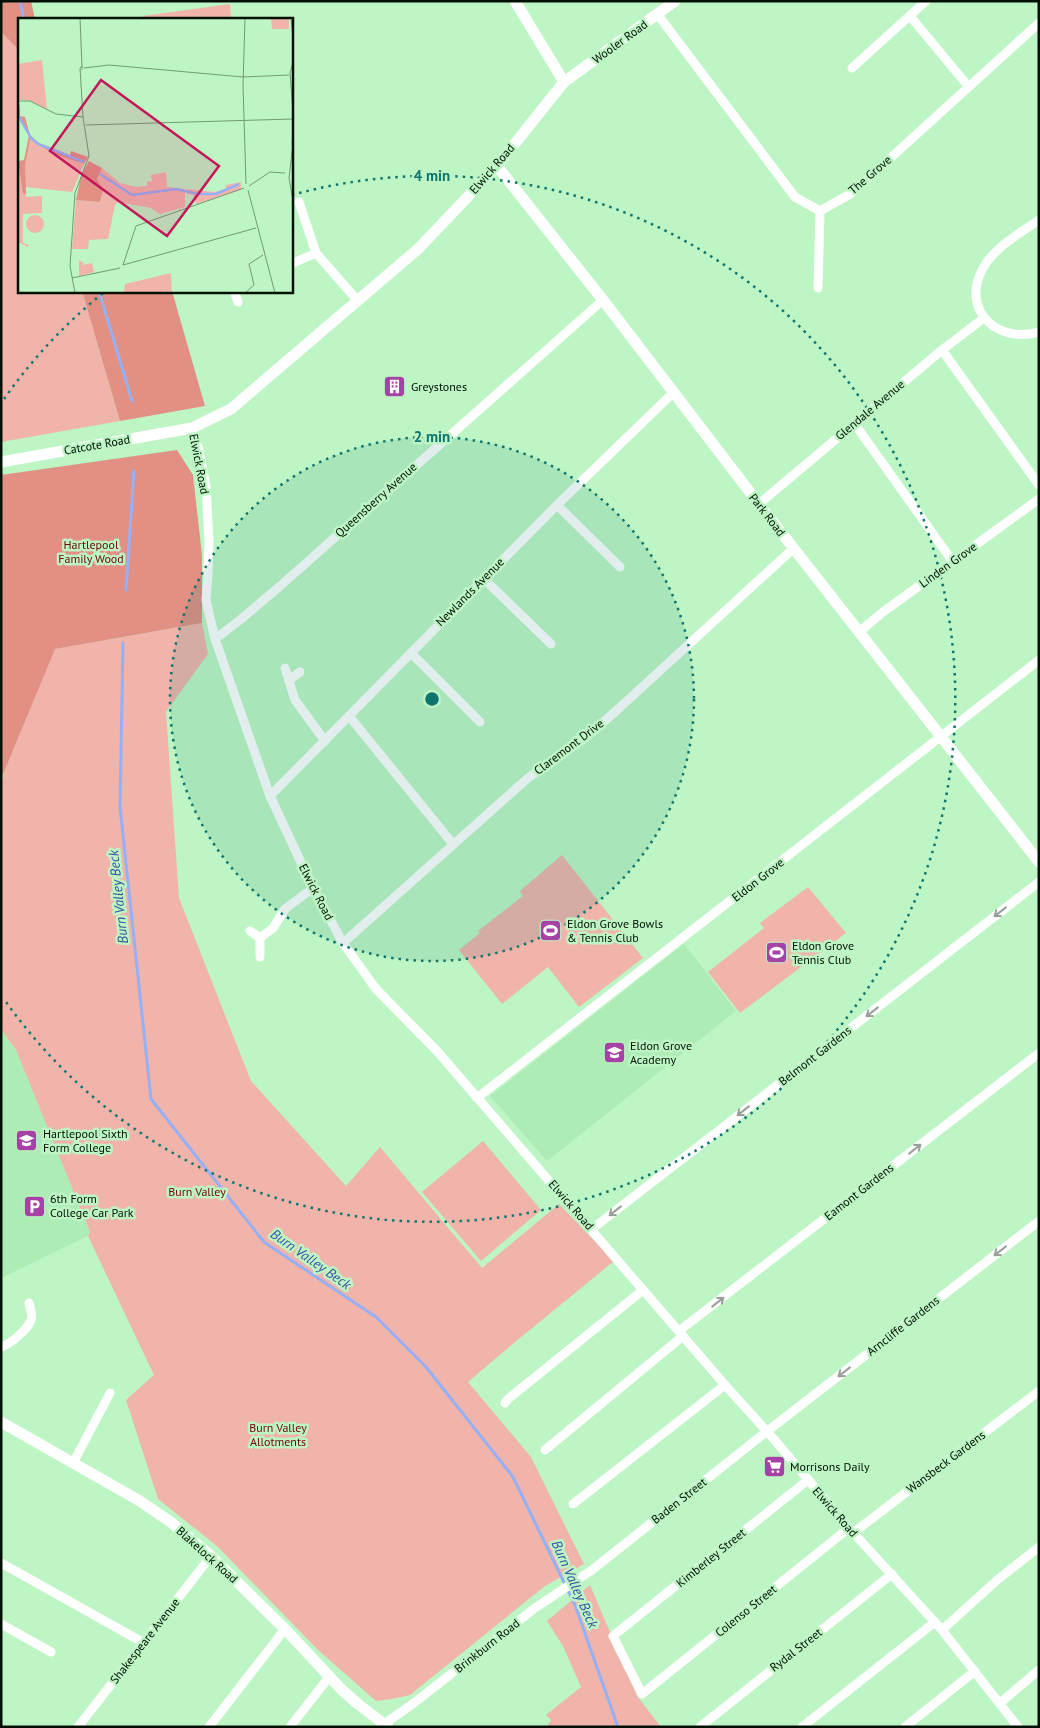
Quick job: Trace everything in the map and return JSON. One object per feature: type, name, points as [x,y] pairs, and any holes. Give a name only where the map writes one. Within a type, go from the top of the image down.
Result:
[{"type":"street","points":[[515,1],[564,82]]},
{"type":"street","name":"Wooler Road","points":[[564,82],[675,1]]},
{"type":"street","points":[[852,68],[926,1]]},
{"type":"street","points":[[658,15],[795,197],[820,211],[818,288]]},
{"type":"street","points":[[910,16],[968,86]]},
{"type":"street","name":"The Grove","points":[[820,211],[852,193],[1039,23]]},
{"type":"street","name":"Elwick Road","points":[[564,82],[497,166],[418,249],[231,410],[192,428],[199,450],[206,486],[208,550],[206,600],[215,639],[270,796],[313,888],[343,943],[376,989],[437,1051],[851,1531],[942,1630],[976,1671],[1014,1725]]},
{"type":"street","name":"Park Road","points":[[497,166],[1039,862]]},
{"type":"street","points":[[299,202],[316,253],[358,301]]},
{"type":"street","points":[[1039,220],[988,259],[981,270],[977,285],[977,299],[980,311],[991,325],[1008,333],[1029,335],[1039,332]]},
{"type":"street","points":[[292,264],[316,253]]},
{"type":"street","points":[[234,292],[238,302]]},
{"type":"street","name":"Queensberry Avenue","points":[[215,639],[273,592],[603,300]]},
{"type":"street","name":"Glendale Avenue","points":[[759,504],[942,350],[984,318]]},
{"type":"street","points":[[942,350],[1039,485]]},
{"type":"street","name":"Newlands Avenue","points":[[270,796],[557,505],[674,392]]},
{"type":"street","points":[[854,423],[953,562]]},
{"type":"street","name":"Catcote Road","points":[[1,462],[192,428]]},
{"type":"street","name":"Linden Grove","points":[[859,632],[883,612],[1039,499]]},
{"type":"street","points":[[557,505],[620,567]]},
{"type":"street","name":"Claremont Drive","points":[[343,943],[528,778],[585,738],[616,711],[794,548]]},
{"type":"street","points":[[484,579],[551,644]]},
{"type":"street","points":[[411,653],[480,722]]},
{"type":"street","name":"Eldon Grove","points":[[477,1098],[1039,660]]},
{"type":"street","points":[[285,668],[295,700],[325,741]]},
{"type":"street","points":[[289,680],[300,672]]},
{"type":"street","points":[[350,716],[453,844]]},
{"type":"street","name":"Belmont Gardens","points":[[592,1229],[1039,882]]},
{"type":"street","points":[[260,938],[273,928],[285,909],[313,888]]},
{"type":"street","points":[[250,931],[260,938]]},
{"type":"street","points":[[260,938],[260,957]]},
{"type":"street","name":"Eamont Gardens","points":[[545,1450],[681,1334],[1039,1053]]},
{"type":"street","name":"Arncliffe Gardens","points":[[767,1432],[1039,1221]]},
{"type":"street","points":[[505,1403],[643,1290]]},
{"type":"street","points":[[1,1347],[13,1341],[30,1322],[32,1316],[29,1303]]},
{"type":"street","points":[[573,1504],[725,1385]]},
{"type":"street","name":"Wansbeck Gardens","points":[[851,1531],[1039,1391]]},
{"type":"street","points":[[73,1464],[110,1393]]},
{"type":"street","name":"Blakelock Road","points":[[1,1422],[164,1516],[211,1556],[329,1677],[358,1704],[386,1726]]},
{"type":"street","name":"Baden Street","points":[[592,1570],[767,1432]]},
{"type":"street","name":"Kimberley Street","points":[[642,1694],[613,1636],[808,1480]]},
{"type":"street","name":"Colenso Street","points":[[642,1694],[851,1531]]},
{"type":"street","points":[[942,1630],[996,1581],[1039,1547]]},
{"type":"street","name":"Shakespeare Avenue","points":[[78,1727],[211,1556]]},
{"type":"street","points":[[1,1563],[144,1643]]},
{"type":"street","name":"Brinkburn Road","points":[[386,1726],[535,1608],[592,1570]]},
{"type":"street","name":"Rydal Street","points":[[700,1727],[892,1574]]},
{"type":"street","points":[[802,1727],[935,1622]]},
{"type":"street","points":[[1,1624],[52,1652]]},
{"type":"street","points":[[209,1727],[284,1629]]},
{"type":"street","points":[[1000,1703],[1039,1670]]},
{"type":"street","points":[[905,1727],[976,1671]]},
{"type":"street","points":[[290,1727],[329,1677]]},
{"type":"shaded area","name":"Eldon Grove Academy","points":[[684,944],[736,1011],[547,1161],[490,1096]]},
{"type":"shaded area","name":"Hartlepool Sixth Form College","points":[[1,1029],[16,1050],[90,1232],[88,1236],[1,1278]]},
{"type":"green space","points":[[1,1],[31,1],[35,18],[18,18],[18,50],[1,32]]},
{"type":"green space","points":[[230,4],[231,18],[143,18],[143,16]]},
{"type":"green space","points":[[1,32],[18,50],[18,292],[82,292],[120,421],[1,442]]},
{"type":"green space","points":[[82,292],[172,292],[205,406],[120,421]]},
{"type":"green space","name":"Hartlepool Family Wood","points":[[177,450],[193,475],[202,555],[202,623],[55,649],[1,779],[1,475]]},
{"type":"green space","name":"Burn Valley","points":[[202,623],[208,654],[166,712],[179,898],[251,1081],[346,1186],[380,1147],[482,1268],[559,1204],[614,1261],[468,1382],[531,1457],[584,1564],[545,1586],[410,1695],[392,1699],[376,1701],[318,1650],[217,1546],[158,1499],[126,1400],[154,1375],[88,1236],[90,1232],[16,1050],[1,1029],[1,784],[19,718],[55,649]]},
{"type":"green space","name":"Eldon Grove Bowls & Tennis Club","points":[[562,855],[643,958],[579,1007],[548,967],[502,1004],[459,950],[480,933],[478,931],[523,896],[520,891]]},
{"type":"green space","name":"Eldon Grove Tennis Club","points":[[808,887],[846,933],[740,1013],[708,972],[764,928],[760,923]]},
{"type":"green space","points":[[483,1141],[541,1210],[481,1261],[422,1192]]},
{"type":"green space","points":[[590,1585],[637,1696],[661,1727],[547,1727],[551,1720],[546,1715],[581,1687],[563,1646],[547,1621]]},
{"type":"waterway","points":[[20,1],[24,18]]},
{"type":"waterway","points":[[99,292],[132,401]]},
{"type":"waterway","name":"Burn Valley Beck","points":[[126,590],[134,471]]},
{"type":"waterway","name":"Burn Valley Beck","points":[[123,643],[120,807],[151,1099],[264,1242],[376,1317],[426,1367],[513,1477],[575,1605],[618,1727]]},
{"type":"place","name":"Greystones","points":[[395,387]]},
{"type":"place","name":"Eldon Grove Bowls & Tennis Club","points":[[551,931]]},
{"type":"place","name":"Eldon Grove Tennis Club","points":[[776,953]]},
{"type":"place","name":"Eldon Grove Academy","points":[[614,1053]]},
{"type":"place","name":"Hartlepool Sixth Form College","points":[[27,1141]]},
{"type":"place","name":"6th Form College Car Park","points":[[34,1206]]},
{"type":"place","name":"Morrisons Daily","points":[[774,1467]]},
{"type":"park label","name":"Burn Valley Allotments","points":[[278,1435]]}]
